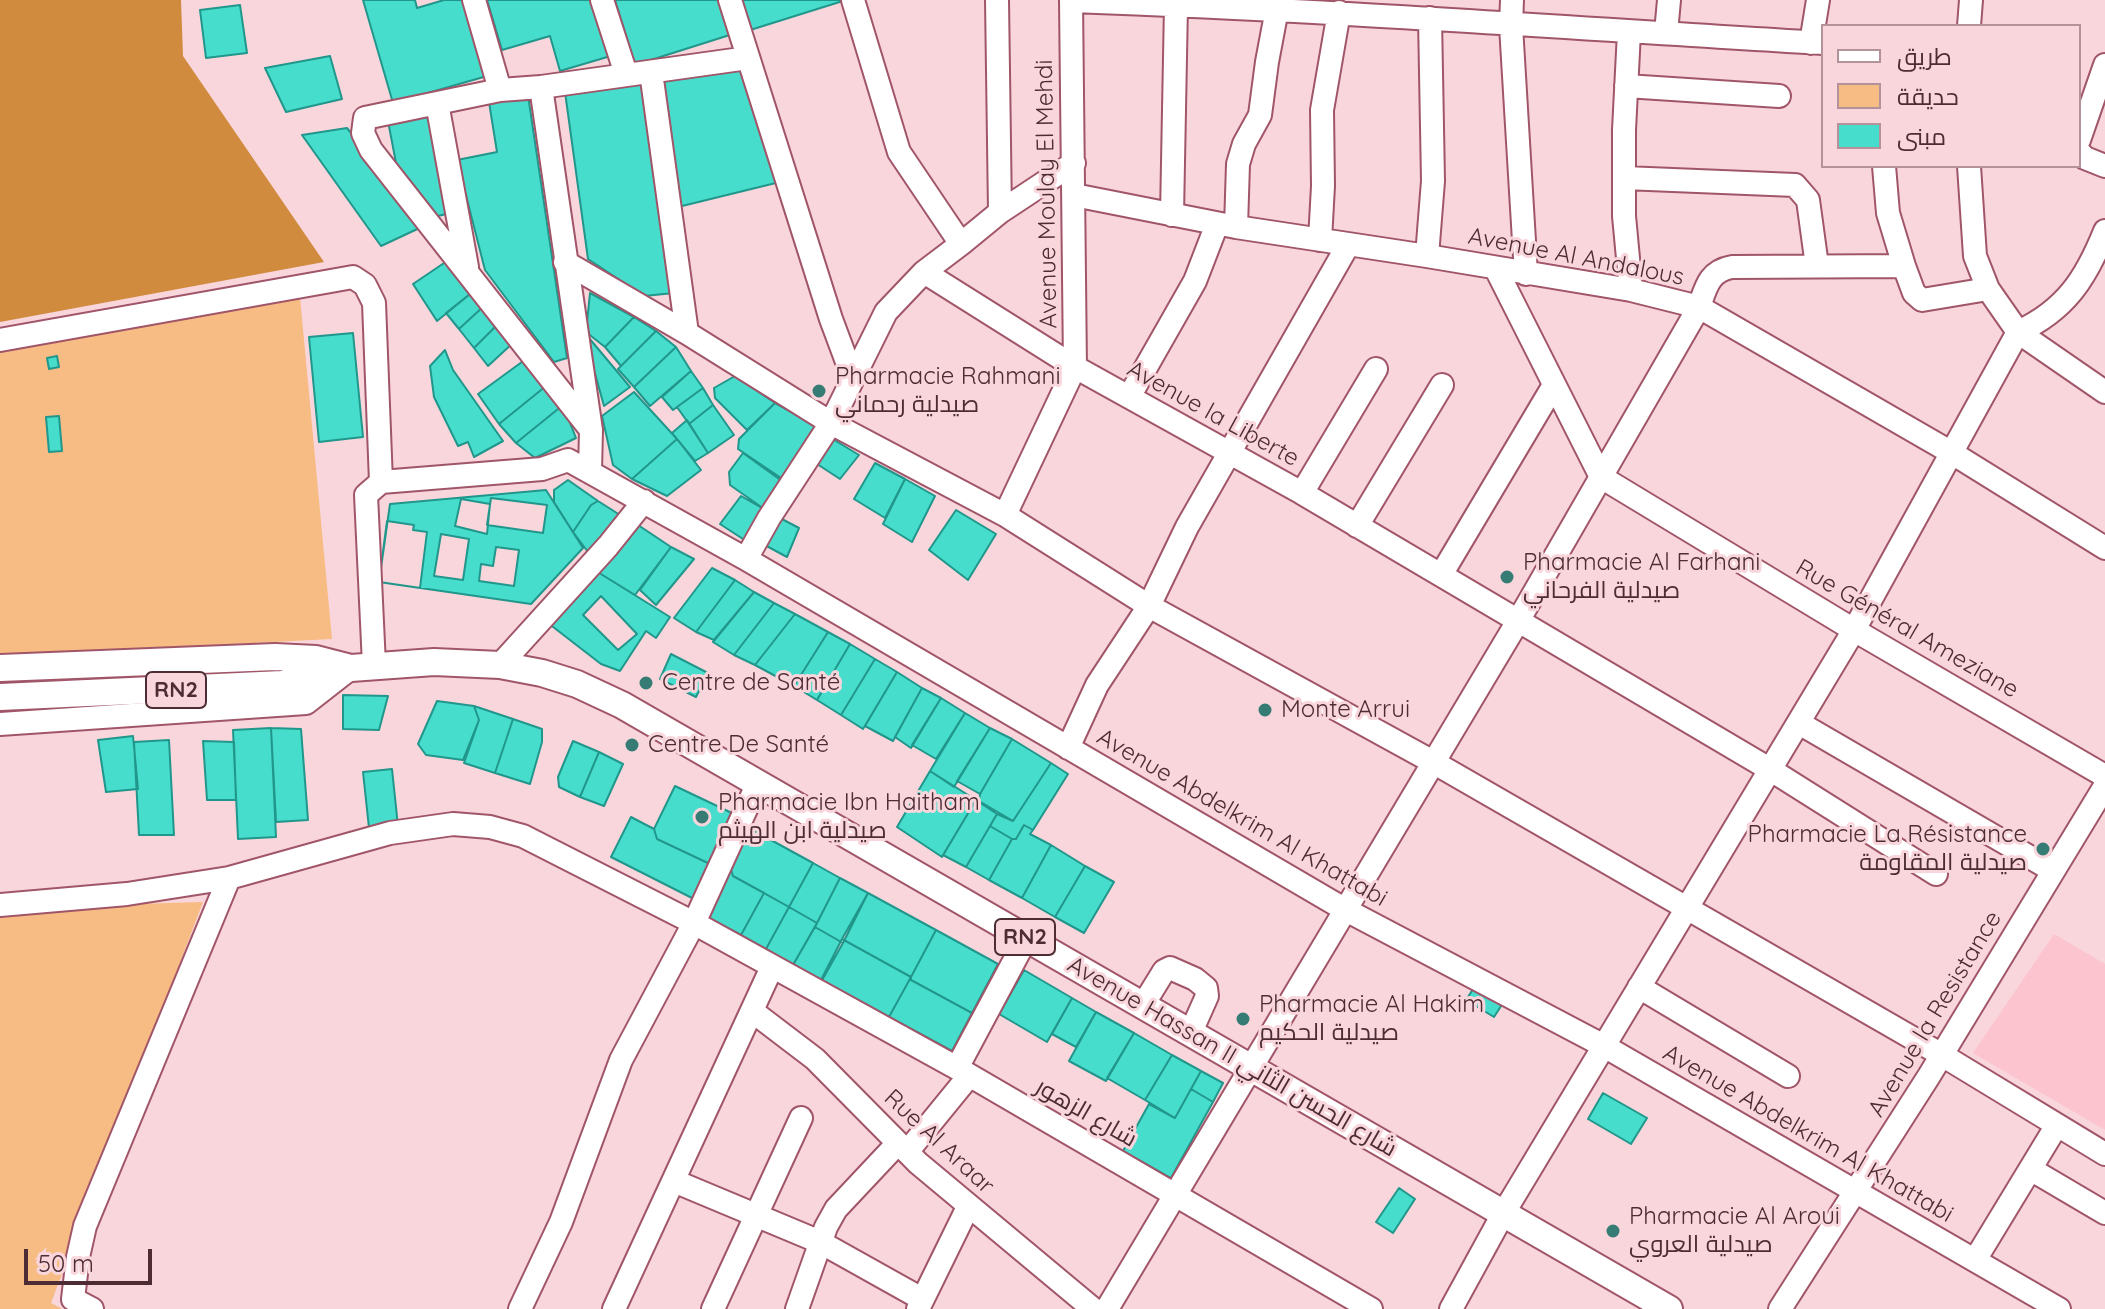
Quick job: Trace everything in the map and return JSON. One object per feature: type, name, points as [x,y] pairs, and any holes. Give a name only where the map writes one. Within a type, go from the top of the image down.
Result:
[{"type":"main road","name":"Avenue Hassan II شارع الحسن الثاني","points":[[0,668],[275,657],[362,666]]},
{"type":"main road","name":"Avenue Hassan II شارع الحسن الثاني","points":[[0,697],[283,684],[362,666],[434,662],[500,665],[577,684],[622,705],[1669,1309]]},
{"type":"street","points":[[474,0],[500,90]]},
{"type":"street","points":[[602,0],[626,74]]},
{"type":"street","points":[[730,0],[831,319],[853,378]]},
{"type":"street","points":[[853,0],[899,152],[961,244]]},
{"type":"street","points":[[997,0],[1000,212]]},
{"type":"street","points":[[1512,0],[1526,274]]},
{"type":"street","points":[[1666,33],[1669,0]]},
{"type":"street","points":[[1072,1],[1176,5],[1222,3],[1339,12],[1369,7],[1430,18],[1511,26],[1817,43],[1818,0]]},
{"type":"street","points":[[1969,24],[1971,0]]},
{"type":"street","name":"Avenue Moulay El Mehdi","points":[[1005,515],[1075,367],[1072,1]]},
{"type":"street","points":[[1172,215],[1176,5]]},
{"type":"street","points":[[1129,397],[1226,226],[1244,144],[1260,115],[1277,9]]},
{"type":"street","points":[[1320,240],[1322,110],[1339,12]]},
{"type":"street","points":[[1427,256],[1433,181],[1430,18]]},
{"type":"street","points":[[1629,32],[1624,216],[1631,290]]},
{"type":"street","points":[[591,430],[371,150],[363,133],[365,118],[500,90],[748,58]]},
{"type":"street","points":[[2081,69],[2104,70],[2081,134]]},
{"type":"street","points":[[651,72],[687,333]]},
{"type":"street","points":[[1626,86],[1779,96]]},
{"type":"street","points":[[541,87],[591,430],[590,471]]},
{"type":"street","points":[[437,103],[468,272]]},
{"type":"street","points":[[2081,154],[2105,166]]},
{"type":"street","points":[[746,559],[831,423],[886,312],[924,272],[1000,212],[1074,163]]},
{"type":"street","points":[[1884,168],[1888,213],[1914,293],[1922,300],[1988,289]]},
{"type":"street","points":[[1969,168],[1975,256],[1988,289],[2018,332],[2105,392]]},
{"type":"street","points":[[1624,178],[1795,185],[1801,188],[1808,200],[1817,266]]},
{"type":"street","name":"Avenue Al Andalous","points":[[1074,195],[1226,226],[1631,290],[1699,307],[1952,453],[2105,548]]},
{"type":"street","points":[[1451,1309],[1503,1214],[1854,630],[2018,332],[2057,310],[2083,275],[2105,231]]},
{"type":"street","points":[[1068,748],[1097,685],[1149,606],[1187,527],[1348,245]]},
{"type":"street","points":[[565,262],[687,333],[831,423],[1005,515],[1149,606],[1433,762],[1942,1055],[2105,1154]]},
{"type":"street","points":[[1107,1309],[1518,621],[1699,307],[1710,277],[1723,268],[1904,266]]},
{"type":"street","points":[[1496,269],[1601,477]]},
{"type":"street","name":"Avenue la Liberte","points":[[924,272],[1075,367],[1302,493],[1771,770],[1936,874]]},
{"type":"street","points":[[2083,275],[2105,284]]},
{"type":"street","points":[[0,340],[353,277],[365,285],[374,303],[381,482],[366,495],[362,666],[306,703],[0,724]]},
{"type":"street","points":[[1302,493],[1376,369]]},
{"type":"street","points":[[1357,526],[1442,385]]},
{"type":"street","points":[[1441,575],[1554,385]]},
{"type":"street","name":"Avenue Abdelkrim Al Khattabi","points":[[381,482],[542,469],[568,460],[746,559],[1344,909],[1604,1046],[2059,1309]]},
{"type":"street","name":"Rue Général Ameziane","points":[[1601,477],[1854,630],[2105,776]]},
{"type":"street","points":[[500,665],[608,546],[644,501]]},
{"type":"street","points":[[1799,723],[2052,870]]},
{"type":"street","points":[[520,1309],[561,1222],[621,1060],[694,923],[757,785]]},
{"type":"street","name":"Avenue la Resistance","points":[[1780,1309],[1942,1055],[2105,786]]},
{"type":"street","name":"شارع الزهور","points":[[0,905],[127,894],[229,878],[390,833],[453,824],[523,836],[694,923],[963,1072],[1371,1309]]},
{"type":"street","points":[[78,1306],[78,1257],[85,1226],[229,878]]},
{"type":"street","points":[[797,1309],[809,1282],[820,1242],[836,1209],[902,1147],[963,1072],[1027,937]]},
{"type":"street","points":[[614,1309],[772,967]]},
{"type":"street","points":[[1143,1005],[1164,971],[1170,968],[1195,979],[1206,988],[1207,996],[1191,1032]]},
{"type":"street","points":[[1639,987],[1788,1076]]},
{"type":"street","name":"Rue Al Araar","points":[[752,1011],[815,1059],[902,1147],[968,1207],[1093,1309]]},
{"type":"street","points":[[713,1309],[801,1118]]},
{"type":"street","points":[[1975,1260],[2057,1125]]},
{"type":"street","points":[[2032,1170],[2105,1213]]},
{"type":"street","points":[[674,1181],[820,1242],[920,1304],[968,1207]]},
{"type":"shaded area","points":[[0,0],[181,0],[183,56],[324,262],[0,322]]},
{"type":"shaded area","points":[[2054,934],[2105,964],[2105,1130],[1973,1053]]},
{"type":"green space","points":[[300,297],[332,639],[0,656],[0,352]]},
{"type":"green space","points":[[203,902],[51,1303],[62,1309],[0,1309],[0,908]]},
{"type":"building","points":[[363,0],[415,0],[417,8],[444,0],[465,0],[487,76],[393,103]]},
{"type":"building","points":[[487,0],[598,0],[614,55],[560,71],[550,36],[502,50]]},
{"type":"building","points":[[615,0],[726,0],[736,33],[635,65]]},
{"type":"building","points":[[737,0],[846,0],[747,31]]},
{"type":"building","points":[[240,5],[247,53],[206,58],[200,10]]},
{"type":"building","points":[[330,56],[342,99],[286,112],[265,68]]},
{"type":"building","points":[[746,67],[784,181],[678,207],[662,82]]},
{"type":"building","points":[[645,80],[674,293],[644,296],[588,259],[565,92]]},
{"type":"building","points":[[528,95],[567,358],[554,362],[485,270],[457,160],[497,152],[489,102]]},
{"type":"building","points":[[433,114],[450,213],[438,216],[396,163],[388,121]]},
{"type":"building","points":[[347,128],[426,225],[381,246],[302,135]]},
{"type":"building","points":[[450,259],[475,290],[437,321],[413,284]]},
{"type":"building","points":[[475,290],[485,305],[459,329],[446,313]]},
{"type":"building","points":[[590,293],[634,317],[605,347],[586,332]]},
{"type":"building","points":[[485,305],[499,323],[474,348],[459,329]]},
{"type":"building","points":[[634,317],[656,331],[621,366],[605,347]]},
{"type":"building","points":[[499,323],[514,342],[488,366],[474,348]]},
{"type":"building","points":[[656,331],[676,347],[634,387],[618,369]]},
{"type":"building","points":[[353,333],[363,437],[319,442],[309,337]]},
{"type":"building","points":[[589,338],[630,387],[604,406],[589,352]]},
{"type":"building","points":[[676,347],[691,371],[650,406],[634,387]]},
{"type":"building","points":[[445,350],[453,370],[503,441],[474,457],[468,442],[458,446],[434,397],[430,366]]},
{"type":"building","points":[[57,356],[59,367],[49,369],[47,358]]},
{"type":"building","points":[[526,359],[546,386],[499,424],[478,394]]},
{"type":"building","points":[[691,371],[703,388],[673,410],[662,397]]},
{"type":"building","points":[[735,376],[775,403],[747,430],[715,398],[714,388]]},
{"type":"building","points":[[546,386],[563,405],[516,443],[499,424]]},
{"type":"building","points":[[703,388],[713,405],[689,424],[677,407]]},
{"type":"building","points":[[634,392],[677,439],[632,479],[613,465],[602,416]]},
{"type":"building","points":[[775,403],[819,427],[787,482],[738,449],[739,439]]},
{"type":"building","points":[[563,405],[576,438],[535,458],[516,443]]},
{"type":"building","points":[[713,405],[734,435],[708,453],[689,424]]},
{"type":"building","points":[[59,416],[62,451],[49,452],[46,417]]},
{"type":"building","points":[[687,420],[708,453],[695,461],[672,433]]},
{"type":"building","points":[[831,438],[859,455],[840,479],[814,462]]},
{"type":"building","points":[[677,439],[701,470],[667,496],[632,479]]},
{"type":"building","points":[[743,453],[786,484],[767,511],[730,485],[729,472]]},
{"type":"building","points":[[875,463],[905,479],[885,518],[854,499]]},
{"type":"building","points":[[905,479],[935,496],[912,542],[883,524]]},
{"type":"building","points":[[568,480],[598,501],[591,505],[573,532],[554,502],[554,490]]},
{"type":"building","points":[[546,490],[583,548],[531,604],[379,582],[390,504]]},
{"type":"building","points":[[741,496],[767,511],[746,541],[720,524]]},
{"type":"building","points":[[491,498],[547,505],[543,533],[487,525]]},
{"type":"building","points":[[461,499],[490,504],[487,534],[455,526]]},
{"type":"building","points":[[598,501],[620,515],[588,552],[573,532],[591,505]]},
{"type":"building","points":[[956,510],[996,534],[968,580],[929,550]]},
{"type":"building","points":[[778,517],[799,528],[787,557],[761,543]]},
{"type":"building","points":[[387,521],[414,525],[413,530],[427,532],[420,588],[379,582]]},
{"type":"building","points":[[638,525],[671,547],[635,595],[596,571]]},
{"type":"building","points":[[441,534],[469,539],[463,580],[434,576]]},
{"type":"building","points":[[496,547],[519,550],[514,586],[479,581],[481,564],[493,566]]},
{"type":"building","points":[[671,547],[694,559],[656,605],[640,590]]},
{"type":"building","points":[[712,568],[735,580],[696,632],[674,618]]},
{"type":"building","points":[[596,571],[670,617],[656,638],[646,631],[620,671],[601,664],[548,623]]},
{"type":"building","points":[[735,580],[754,592],[714,640],[696,632]]},
{"type":"building","points":[[754,592],[774,603],[734,655],[713,642]]},
{"type":"building","points":[[601,596],[637,634],[618,650],[583,615]]},
{"type":"building","points":[[774,603],[795,614],[755,665],[734,655]]},
{"type":"building","points":[[795,614],[828,632],[794,686],[755,665]]},
{"type":"building","points":[[828,632],[850,644],[817,700],[794,686]]},
{"type":"building","points":[[850,644],[875,659],[841,715],[817,700]]},
{"type":"building","points":[[671,654],[708,673],[696,697],[660,679]]},
{"type":"building","points":[[875,659],[897,672],[863,729],[841,715]]},
{"type":"building","points":[[897,672],[922,688],[893,741],[865,726]]},
{"type":"building","points":[[922,688],[941,698],[911,748],[895,737]]},
{"type":"building","points":[[343,695],[388,696],[379,730],[343,729]]},
{"type":"building","points":[[941,698],[965,713],[936,759],[912,745]]},
{"type":"building","points":[[437,701],[474,706],[479,720],[463,760],[426,755],[418,744]]},
{"type":"building","points":[[474,706],[513,719],[495,773],[464,763],[479,720]]},
{"type":"building","points":[[965,713],[990,728],[954,787],[930,771]]},
{"type":"building","points":[[513,719],[542,729],[542,742],[530,784],[495,773]]},
{"type":"building","points":[[271,728],[276,837],[238,839],[233,730]]},
{"type":"building","points":[[271,728],[301,729],[308,820],[276,822]]},
{"type":"building","points":[[990,728],[1012,739],[980,794],[957,781]]},
{"type":"building","points":[[133,736],[138,789],[106,792],[98,740]]},
{"type":"building","points":[[1012,739],[1051,763],[1013,821],[979,801],[980,794]]},
{"type":"building","points":[[169,740],[174,835],[139,835],[134,742]]},
{"type":"building","points":[[203,741],[234,742],[236,800],[207,800]]},
{"type":"building","points":[[573,741],[599,752],[580,797],[559,787],[558,777]]},
{"type":"building","points":[[599,752],[623,764],[604,806],[580,797]]},
{"type":"building","points":[[1051,763],[1068,774],[1033,830],[1024,825],[1016,839],[1012,839],[990,826],[997,814],[1013,821]]},
{"type":"building","points":[[392,769],[398,826],[369,828],[363,772]]},
{"type":"building","points":[[930,771],[976,800],[942,857],[897,827]]},
{"type":"building","points":[[675,786],[734,814],[710,864],[657,839],[654,829]]},
{"type":"building","points":[[976,800],[997,814],[966,867],[943,855]]},
{"type":"building","points":[[631,817],[654,829],[657,839],[710,864],[694,899],[611,857]]},
{"type":"building","points":[[1024,825],[1033,830],[1030,834],[1051,845],[1022,898],[989,880],[1012,839],[1016,839]]},
{"type":"building","points":[[990,826],[1012,839],[989,880],[966,867]]},
{"type":"building","points":[[751,829],[813,863],[789,907],[733,876],[730,866]]},
{"type":"building","points":[[1051,845],[1085,866],[1055,917],[1022,898]]},
{"type":"building","points":[[813,863],[840,878],[817,923],[789,907]]},
{"type":"building","points":[[730,866],[733,876],[764,893],[741,935],[704,916]]},
{"type":"building","points":[[1085,866],[1114,882],[1084,933],[1055,917]]},
{"type":"building","points":[[840,878],[868,893],[843,943],[815,927]]},
{"type":"building","points":[[764,893],[789,907],[766,949],[741,935]]},
{"type":"building","points":[[868,893],[936,930],[911,977],[842,939]]},
{"type":"building","points":[[789,907],[817,923],[793,965],[766,949]]},
{"type":"building","points":[[815,927],[843,943],[821,982],[793,965]]},
{"type":"building","points":[[936,930],[998,964],[972,1013],[911,980]]},
{"type":"building","points":[[842,939],[911,977],[889,1017],[821,980]]},
{"type":"building","points":[[1024,970],[1072,998],[1047,1042],[999,1014]]},
{"type":"building","points":[[911,977],[911,980],[972,1013],[952,1051],[889,1017]]},
{"type":"building","points":[[1475,986],[1503,1003],[1494,1017],[1466,1000]]},
{"type":"building","points":[[1072,998],[1096,1012],[1076,1047],[1052,1034]]},
{"type":"building","points":[[1096,1012],[1134,1033],[1106,1081],[1069,1061]]},
{"type":"building","points":[[1134,1033],[1172,1055],[1145,1100],[1107,1078]]},
{"type":"building","points":[[1172,1055],[1201,1071],[1175,1118],[1145,1100]]},
{"type":"building","points":[[1201,1071],[1223,1083],[1213,1102],[1191,1089]]},
{"type":"building","points":[[1191,1089],[1213,1102],[1171,1178],[1123,1151],[1149,1104],[1175,1118]]},
{"type":"building","points":[[1603,1093],[1647,1118],[1631,1144],[1588,1119]]},
{"type":"building","points":[[1399,1188],[1415,1199],[1393,1233],[1376,1222]]},
{"type":"place","name":"Pharmacie Rahmani صيدلية رحماني","points":[[819,391]]},
{"type":"place","name":"Pharmacie Al Farhani صيدلية الفرحاني","points":[[1507,577]]},
{"type":"place","name":"Centre de Santé","points":[[646,683]]},
{"type":"place","name":"Monte Arrui","points":[[1265,710]]},
{"type":"place","name":"Centre De Santé","points":[[632,745]]},
{"type":"place","name":"Pharmacie Ibn Haitham صيدلية ابن الهيثم","points":[[702,817]]},
{"type":"place","name":"Pharmacie La Résistance صيدلية المقاومة","points":[[2043,849]]},
{"type":"place","name":"Pharmacie Al Hakim صيدلية الحكيم","points":[[1243,1019]]},
{"type":"place","name":"Pharmacie Al Aroui صيدلية العروي","points":[[1613,1231]]}]
